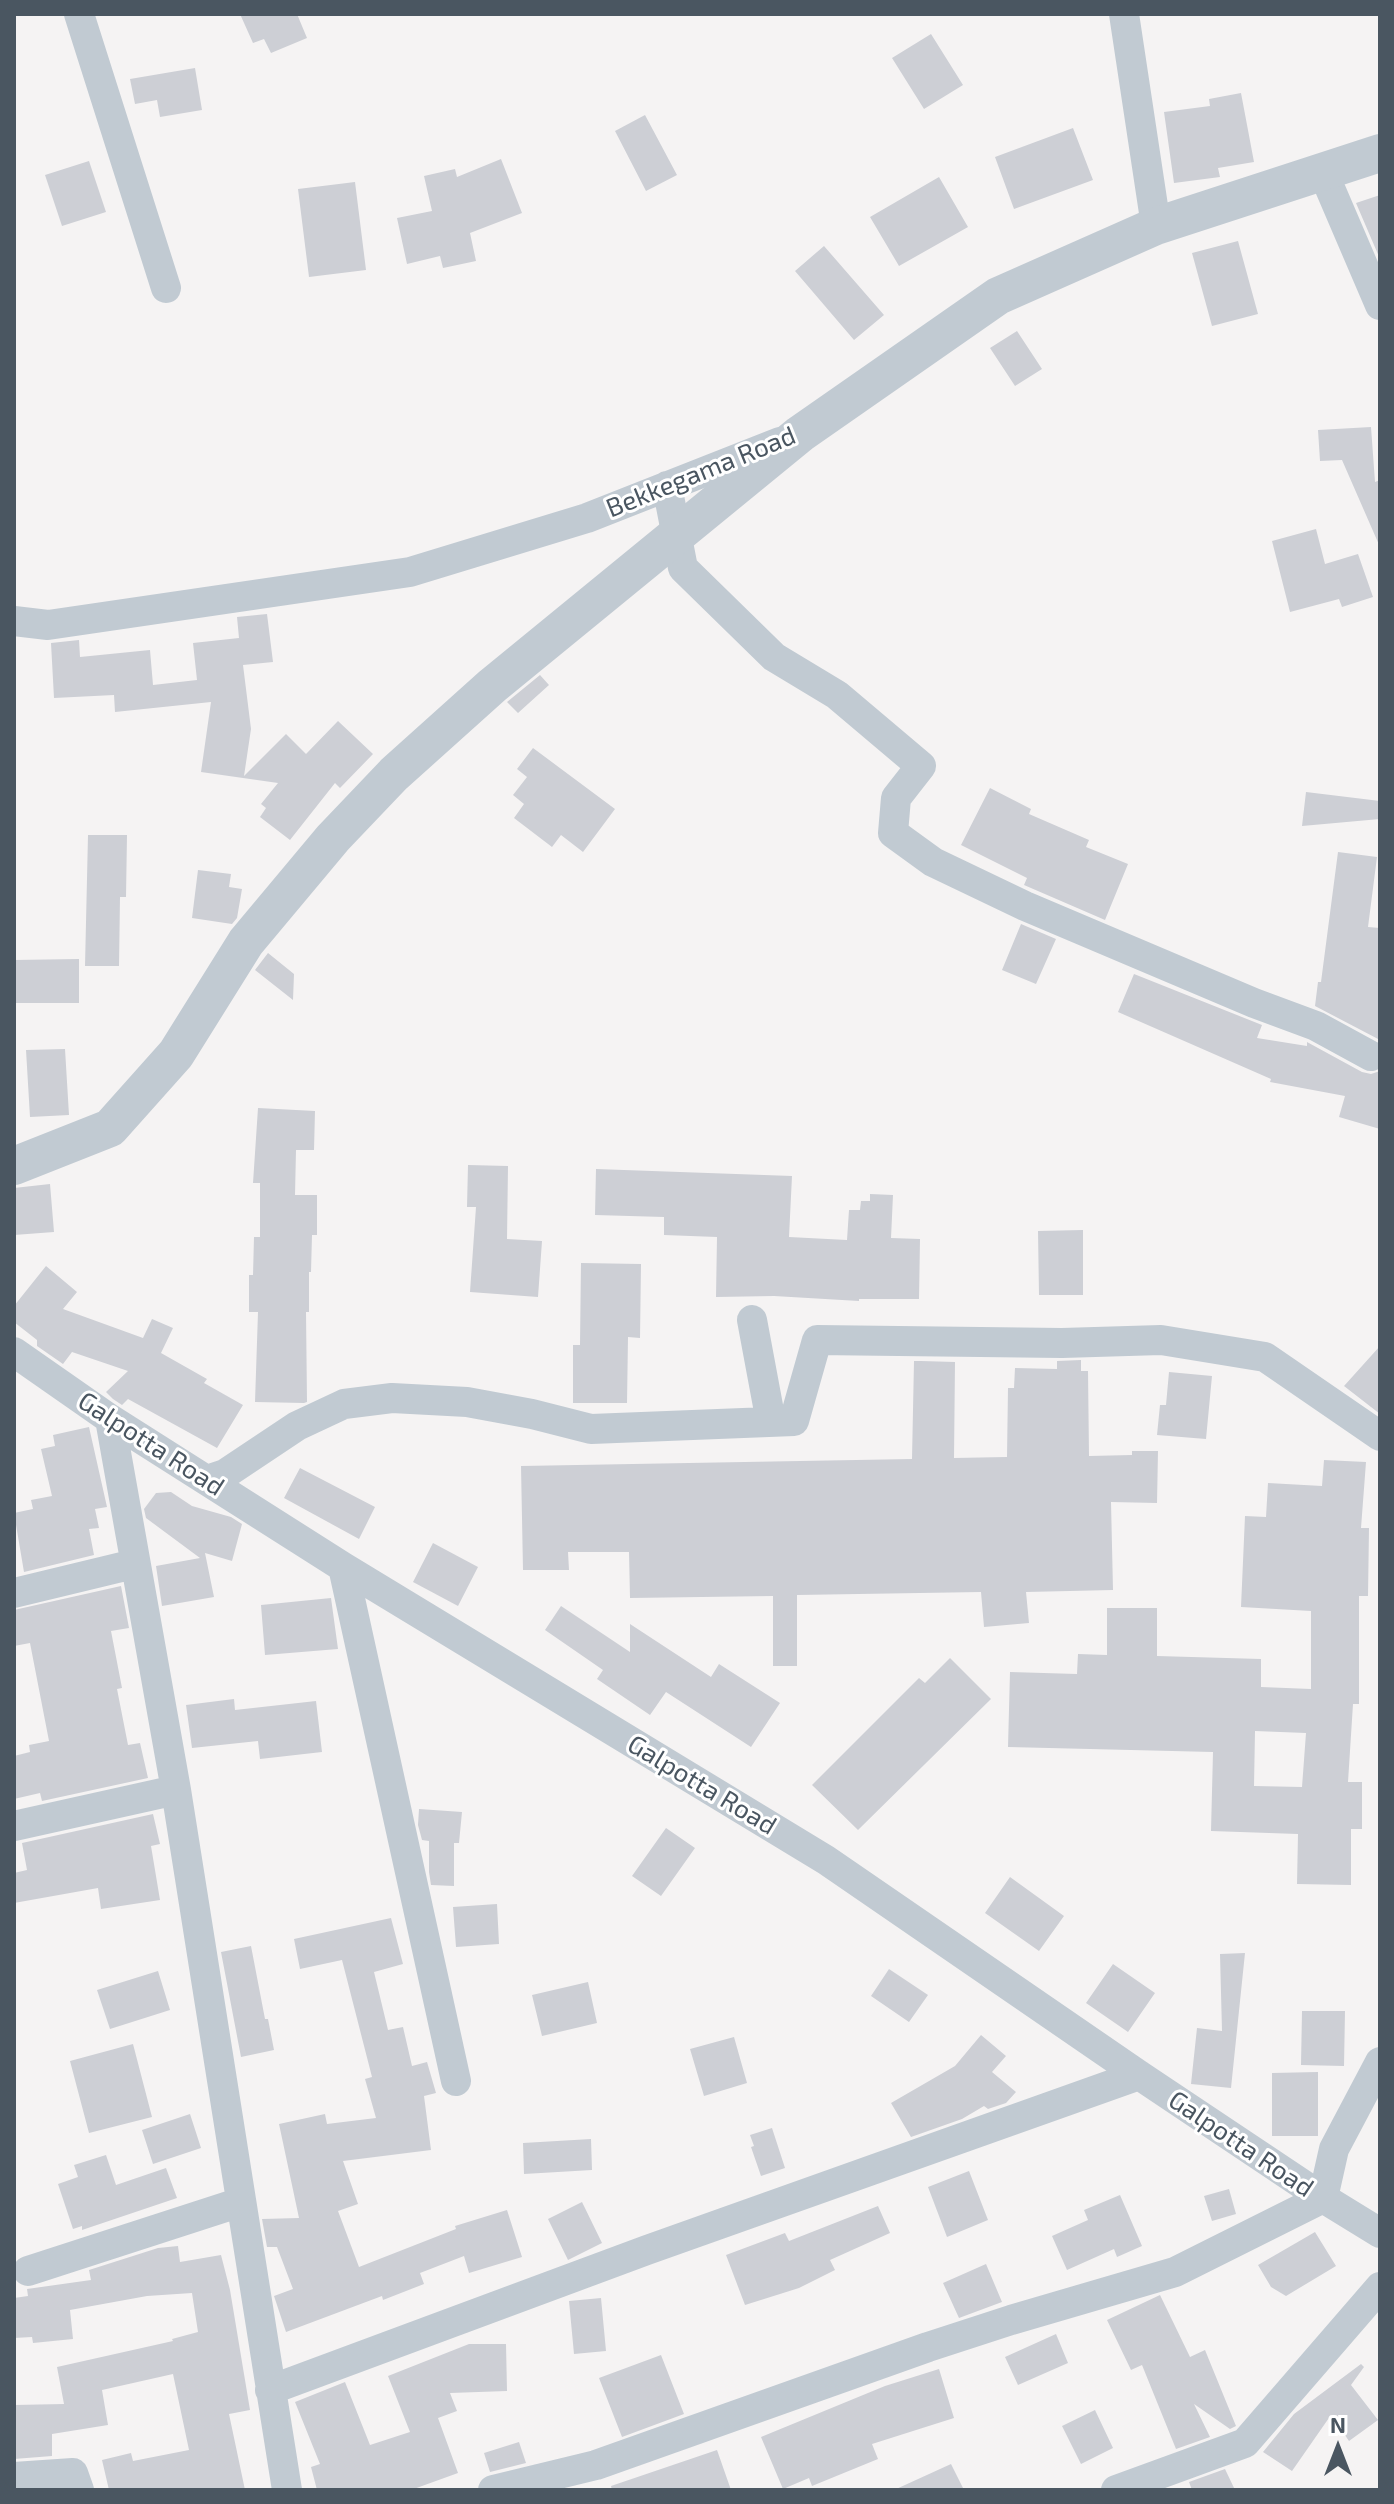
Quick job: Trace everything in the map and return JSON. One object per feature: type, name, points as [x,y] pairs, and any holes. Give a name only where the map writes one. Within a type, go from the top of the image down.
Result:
[{"type":"street","points":[[79,14],[166,288]]},
{"type":"street","points":[[1124,14],[1156,226]]},
{"type":"street","name":"Bekkegama Road","points":[[14,621],[48,625],[410,572],[587,518],[800,434],[998,296],[1156,226],[1380,153]]},
{"type":"street","points":[[1323,172],[1380,305]]},
{"type":"street","points":[[14,1166],[110,1128],[176,1054],[246,942],[333,838],[394,774],[492,686],[800,434]]},
{"type":"street","points":[[667,486],[683,568],[774,657],[837,695],[921,766],[896,798],[893,833],[933,862],[1025,906],[1316,1026],[1371,1056]]},
{"type":"street","points":[[752,1320],[771,1422]]},
{"type":"street","points":[[207,1480],[225,1474],[297,1426],[344,1404],[392,1398],[467,1402],[591,1429],[794,1421],[817,1340],[1062,1343],[1161,1340],[1265,1357],[1380,1436]]},
{"type":"street","name":"Galpotta Road","points":[[14,1352],[110,1419],[343,1567],[826,1860],[1139,2075],[1380,2233]]},
{"type":"street","points":[[110,1419],[176,1790],[287,2490]]},
{"type":"street","points":[[14,1593],[134,1564]]},
{"type":"street","points":[[343,1567],[456,2081]]},
{"type":"street","points":[[14,1826],[176,1790]]},
{"type":"street","points":[[493,2490],[596,2465],[928,2347],[1175,2272],[1323,2198],[1334,2149],[1380,2062]]},
{"type":"street","points":[[270,2390],[647,2250],[1139,2075]]},
{"type":"street","points":[[28,2271],[241,2202]]},
{"type":"street","points":[[1116,2490],[1245,2443],[1380,2287]]},
{"type":"street","points":[[14,2477],[73,2473],[79,2490]]},
{"type":"building","points":[[240,14],[297,14],[307,38],[271,53],[264,39],[253,43]]},
{"type":"building","points":[[931,34],[963,85],[924,109],[892,58]]},
{"type":"building","points":[[195,68],[202,110],[160,117],[157,100],[135,104],[130,79]]},
{"type":"building","points":[[1241,93],[1254,162],[1218,168],[1220,177],[1174,183],[1164,112],[1210,106],[1209,99]]},
{"type":"building","points":[[645,115],[677,175],[646,191],[615,131]]},
{"type":"building","points":[[1073,128],[1093,180],[1014,209],[995,157]]},
{"type":"building","points":[[501,159],[522,213],[470,233],[476,261],[443,268],[440,256],[407,264],[397,218],[432,211],[424,176],[455,169],[457,177]]},
{"type":"building","points":[[89,161],[106,212],[62,226],[45,175]]},
{"type":"building","points":[[939,177],[968,227],[899,266],[870,217]]},
{"type":"building","points":[[355,182],[366,270],[309,277],[298,189]]},
{"type":"building","points":[[1380,195],[1380,259],[1356,203]]},
{"type":"building","points":[[1238,241],[1258,314],[1212,326],[1192,253]]},
{"type":"building","points":[[824,246],[884,315],[854,340],[795,271]]},
{"type":"building","points":[[1017,331],[1042,369],[1015,386],[990,348]]},
{"type":"building","points":[[1371,427],[1375,482],[1380,480],[1380,547],[1342,460],[1320,461],[1318,430]]},
{"type":"building","points":[[1316,529],[1325,564],[1358,554],[1373,597],[1342,607],[1339,599],[1290,612],[1272,541]]},
{"type":"building","points":[[267,614],[273,662],[243,665],[251,729],[244,776],[286,734],[306,754],[338,721],[373,754],[340,788],[335,783],[290,840],[260,817],[266,808],[261,804],[278,783],[201,772],[211,702],[115,712],[114,695],[54,698],[51,643],[79,640],[80,657],[150,650],[153,685],[197,680],[193,643],[239,638],[237,617]]},
{"type":"building","points":[[540,675],[549,685],[518,713],[507,702]]},
{"type":"building","points":[[533,748],[615,809],[583,852],[561,835],[552,847],[514,818],[524,804],[513,795],[527,777],[517,769]]},
{"type":"building","points":[[990,788],[1031,809],[1029,814],[1089,840],[1086,847],[1128,864],[1105,920],[1024,885],[1027,878],[961,845]]},
{"type":"building","points":[[1306,792],[1380,801],[1380,819],[1302,826]]},
{"type":"building","points":[[88,835],[127,835],[126,897],[120,897],[119,966],[85,966]]},
{"type":"building","points":[[1338,852],[1377,857],[1368,927],[1380,928],[1380,1040],[1315,1006]]},
{"type":"building","points":[[198,870],[231,874],[229,887],[242,889],[237,918],[232,924],[192,918]]},
{"type":"building","points":[[1021,924],[1056,939],[1036,984],[1002,970]]},
{"type":"building","points":[[268,953],[294,974],[293,1000],[255,970]]},
{"type":"building","points":[[79,959],[79,1003],[14,1003],[14,960]]},
{"type":"building","points":[[1134,974],[1262,1025],[1257,1038],[1307,1046],[1307,1042],[1362,1072],[1371,1074],[1380,1071],[1380,1129],[1339,1117],[1345,1096],[1270,1082],[1271,1079],[1118,1012]]},
{"type":"building","points":[[65,1049],[69,1115],[30,1117],[26,1050]]},
{"type":"building","points":[[258,1108],[315,1111],[314,1150],[296,1150],[295,1195],[317,1195],[317,1235],[312,1235],[309,1312],[306,1312],[307,1402],[304,1403],[255,1402],[258,1312],[249,1312],[249,1275],[253,1275],[254,1237],[260,1237],[260,1183],[253,1183]]},
{"type":"building","points":[[468,1165],[508,1166],[507,1239],[542,1241],[538,1297],[470,1292],[476,1207],[467,1207]]},
{"type":"building","points":[[596,1169],[792,1176],[789,1237],[847,1240],[849,1210],[860,1210],[861,1201],[870,1201],[870,1194],[893,1195],[891,1238],[920,1239],[919,1299],[859,1301],[774,1296],[716,1297],[717,1237],[664,1235],[664,1217],[595,1215]]},
{"type":"building","points":[[50,1184],[54,1232],[14,1235],[14,1188]]},
{"type":"building","points":[[1083,1230],[1083,1295],[1039,1295],[1038,1231]]},
{"type":"building","points":[[581,1263],[641,1264],[640,1338],[628,1337],[627,1403],[573,1403],[573,1345],[580,1345]]},
{"type":"building","points":[[46,1266],[77,1292],[63,1309],[143,1338],[152,1319],[173,1328],[161,1353],[207,1379],[204,1383],[243,1405],[217,1448],[128,1399],[122,1405],[113,1399],[106,1392],[128,1371],[72,1352],[63,1364],[37,1346],[37,1340],[14,1322],[14,1306]]},
{"type":"building","points":[[1380,1346],[1380,1414],[1344,1386]]},
{"type":"building","points":[[1081,1360],[1081,1371],[1088,1371],[1089,1456],[1158,1451],[1157,1503],[1111,1502],[1113,1590],[1026,1592],[1029,1623],[984,1627],[981,1592],[797,1595],[797,1666],[773,1666],[773,1596],[630,1598],[629,1552],[568,1552],[569,1570],[523,1570],[521,1466],[912,1459],[914,1361],[955,1362],[954,1458],[1007,1457],[1008,1388],[1014,1388],[1015,1368],[1057,1369],[1057,1361]]},
{"type":"building","points":[[1169,1372],[1212,1376],[1206,1439],[1157,1435],[1160,1405],[1166,1405]]},
{"type":"building","points":[[89,1427],[107,1507],[95,1509],[99,1528],[89,1529],[94,1555],[24,1572],[14,1513],[33,1509],[31,1500],[52,1496],[41,1449],[55,1446],[53,1435]]},
{"type":"building","points":[[1324,1460],[1366,1462],[1361,1528],[1369,1528],[1368,1596],[1359,1596],[1359,1704],[1353,1704],[1348,1782],[1362,1782],[1362,1829],[1351,1829],[1351,1885],[1297,1884],[1298,1834],[1211,1831],[1213,1752],[1008,1747],[1010,1672],[1077,1674],[1078,1654],[1107,1655],[1107,1608],[1157,1608],[1157,1656],[1261,1659],[1261,1687],[1311,1689],[1311,1611],[1241,1607],[1245,1516],[1266,1517],[1268,1483],[1322,1486]],"holes":[[[1255,1731],[1306,1733],[1302,1787],[1254,1786]]]},
{"type":"building","points":[[300,1468],[375,1507],[359,1539],[284,1498]]},
{"type":"building","points":[[171,1492],[192,1506],[231,1517],[242,1524],[232,1561],[205,1553],[214,1597],[162,1606],[156,1566],[200,1558],[146,1518],[144,1509],[156,1493]]},
{"type":"building","points":[[433,1543],[478,1567],[458,1606],[413,1582]]},
{"type":"building","points":[[121,1586],[129,1628],[111,1631],[122,1688],[117,1689],[128,1745],[140,1743],[148,1778],[42,1801],[40,1793],[14,1799],[14,1756],[30,1752],[29,1745],[49,1741],[30,1643],[14,1646],[14,1610]]},
{"type":"building","points":[[331,1598],[338,1649],[265,1655],[261,1605]]},
{"type":"building","points":[[561,1606],[630,1652],[630,1624],[711,1677],[719,1664],[780,1703],[751,1747],[666,1692],[650,1715],[597,1679],[603,1670],[545,1630]]},
{"type":"building","points":[[950,1658],[991,1699],[858,1830],[812,1785],[919,1678],[925,1683]]},
{"type":"building","points":[[234,1699],[235,1710],[316,1701],[322,1752],[260,1759],[258,1741],[192,1748],[186,1705]]},
{"type":"building","points":[[419,1809],[462,1812],[459,1843],[454,1843],[454,1886],[431,1885],[429,1841],[422,1840],[418,1825]]},
{"type":"building","points":[[153,1814],[160,1844],[151,1846],[160,1900],[101,1909],[98,1888],[14,1903],[14,1873],[27,1870],[22,1843]]},
{"type":"building","points":[[666,1828],[695,1848],[661,1896],[632,1876]]},
{"type":"building","points":[[1010,1877],[1064,1916],[1039,1951],[985,1913]]},
{"type":"building","points":[[497,1904],[499,1944],[456,1947],[453,1907]]},
{"type":"building","points":[[391,1918],[403,1964],[374,1972],[388,2030],[403,2027],[412,2066],[427,2062],[436,2093],[424,2096],[431,2150],[343,2161],[358,2204],[338,2211],[359,2267],[456,2229],[455,2226],[507,2210],[522,2257],[469,2273],[464,2256],[420,2273],[424,2284],[383,2300],[382,2296],[286,2332],[274,2296],[293,2289],[277,2247],[267,2247],[262,2219],[299,2218],[279,2124],[325,2114],[327,2124],[376,2118],[365,2079],[372,2077],[342,1960],[300,1969],[294,1939]]},
{"type":"building","points":[[251,1946],[274,2050],[241,2057],[221,1952]]},
{"type":"building","points":[[1245,1953],[1231,2088],[1191,2084],[1197,2028],[1222,2031],[1220,1954]]},
{"type":"building","points":[[1113,1964],[1155,1993],[1128,2032],[1086,2003]]},
{"type":"building","points":[[889,1969],[928,1995],[909,2022],[871,1996]]},
{"type":"building","points":[[158,1971],[170,2010],[110,2029],[97,1990]]},
{"type":"building","points":[[588,1982],[597,2023],[542,2036],[532,1995]]},
{"type":"building","points":[[1302,2011],[1345,2011],[1344,2066],[1301,2065]]},
{"type":"building","points":[[981,2035],[1006,2056],[992,2072],[1016,2092],[1006,2103],[988,2109],[984,2106],[962,2119],[911,2137],[891,2103],[955,2066]]},
{"type":"building","points":[[734,2037],[747,2083],[704,2096],[690,2049]]},
{"type":"building","points":[[133,2044],[152,2117],[89,2133],[70,2061]]},
{"type":"building","points":[[1318,2072],[1318,2136],[1272,2136],[1272,2073]]},
{"type":"building","points":[[190,2114],[201,2148],[153,2164],[142,2130]]},
{"type":"building","points":[[772,2128],[785,2168],[761,2176],[750,2135]]},
{"type":"building","points":[[591,2139],[592,2170],[524,2174],[523,2143]]},
{"type":"building","points":[[106,2155],[116,2185],[166,2168],[177,2198],[82,2230],[82,2226],[73,2229],[58,2184],[78,2177],[74,2165]]},
{"type":"building","points":[[969,2171],[988,2220],[947,2237],[928,2187]]},
{"type":"building","points":[[1229,2189],[1236,2214],[1212,2221],[1204,2196]]},
{"type":"building","points":[[1120,2195],[1142,2246],[1117,2257],[1114,2249],[1067,2270],[1052,2236],[1088,2220],[1084,2210]]},
{"type":"building","points":[[582,2202],[602,2243],[568,2260],[548,2219]]},
{"type":"building","points":[[878,2206],[890,2233],[830,2260],[835,2270],[799,2288],[745,2305],[726,2255],[785,2233],[789,2241]]},
{"type":"building","points":[[1315,2232],[1336,2266],[1286,2296],[1271,2287],[1258,2265]]},
{"type":"building","points":[[178,2246],[180,2262],[221,2255],[230,2290],[250,2410],[229,2414],[245,2490],[109,2490],[102,2460],[131,2453],[133,2461],[189,2450],[173,2374],[102,2390],[108,2425],[52,2434],[52,2456],[14,2459],[14,2405],[64,2404],[57,2367],[173,2341],[198,2332],[192,2293],[147,2296],[70,2310],[73,2339],[33,2343],[32,2337],[14,2338],[14,2298],[28,2296],[27,2289],[91,2280],[89,2270],[158,2248]]},
{"type":"building","points":[[986,2264],[1002,2302],[959,2318],[943,2283]]},
{"type":"building","points":[[1160,2295],[1190,2357],[1205,2350],[1236,2426],[1230,2429],[1194,2404],[1210,2437],[1176,2449],[1142,2365],[1131,2370],[1107,2320]]},
{"type":"building","points":[[601,2298],[606,2351],[574,2354],[569,2301]]},
{"type":"building","points":[[1056,2334],[1068,2363],[1018,2385],[1005,2357]]},
{"type":"building","points":[[469,2344],[506,2344],[507,2391],[450,2393],[457,2411],[438,2418],[458,2473],[411,2490],[317,2490],[311,2467],[320,2464],[295,2402],[345,2382],[370,2445],[410,2432],[388,2376]]},
{"type":"building","points":[[661,2355],[684,2414],[622,2437],[599,2378]]},
{"type":"building","points":[[1361,2364],[1364,2367],[1351,2385],[1378,2420],[1349,2441],[1331,2415],[1292,2471],[1263,2452],[1294,2414]]},
{"type":"building","points":[[939,2369],[954,2418],[872,2444],[878,2459],[812,2486],[809,2478],[783,2489],[761,2437],[885,2386]]},
{"type":"building","points":[[1095,2410],[1113,2448],[1081,2464],[1062,2426]]},
{"type":"building","points":[[519,2442],[526,2463],[490,2472],[484,2453]]},
{"type":"building","points":[[717,2450],[731,2490],[612,2490],[611,2486]]},
{"type":"building","points":[[951,2464],[964,2490],[894,2490]]},
{"type":"building","points":[[1225,2469],[1235,2490],[1192,2490],[1189,2482]]}]
